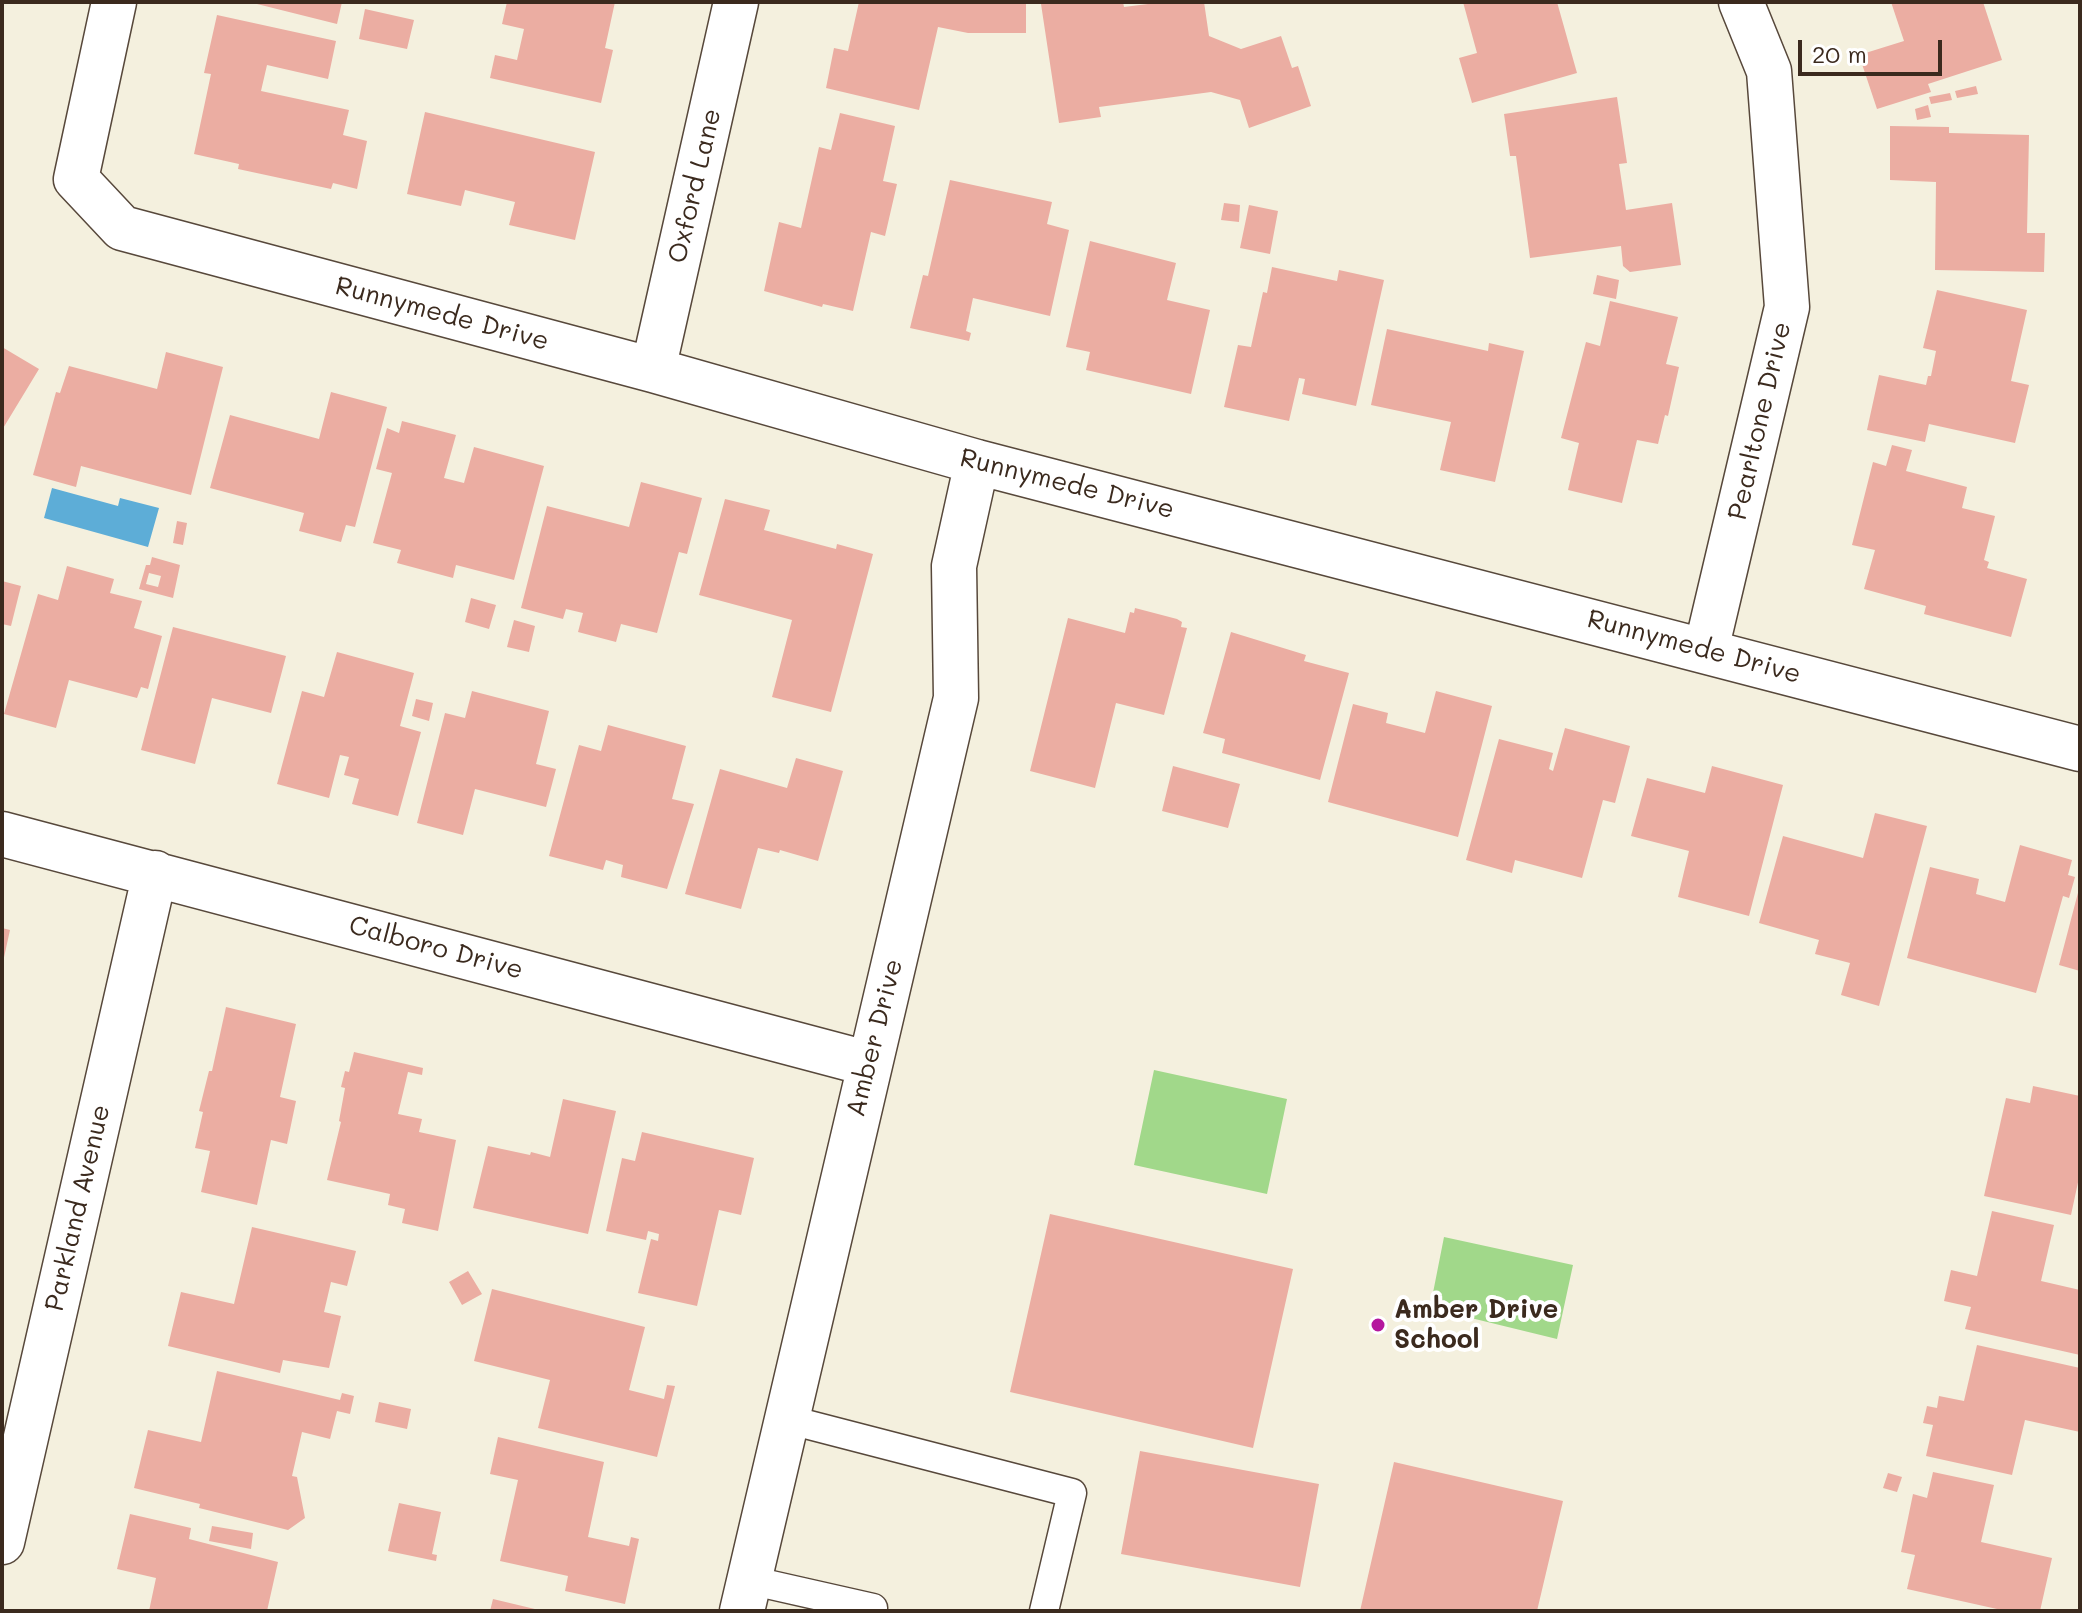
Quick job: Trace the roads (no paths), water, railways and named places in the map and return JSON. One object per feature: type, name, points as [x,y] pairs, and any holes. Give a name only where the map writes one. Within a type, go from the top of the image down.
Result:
[{"type":"street","name":"Runnymede Drive","points":[[114,2],[76,179],[122,228],[653,370],[977,462],[2080,749]]},
{"type":"street","name":"Oxford Lane","points":[[653,370],[736,2]]},
{"type":"street","name":"Pearltone Drive","points":[[1706,650],[1787,307],[1769,71],[1741,2]]},
{"type":"street","name":"Amber Drive","points":[[746,1596],[956,698],[954,566],[977,462]]},
{"type":"street","name":"Calboro Drive","points":[[2,834],[870,1064]]},
{"type":"street","name":"Parkland Avenue","points":[[2,1542],[155,873]]},
{"type":"lane","points":[[786,1419],[1072,1493],[1044,1611]]},
{"type":"lane","points":[[746,1596],[877,1610]]},
{"type":"water","points":[[52,488],[118,506],[120,498],[159,508],[148,547],[44,518]]},
{"type":"place","name":"Amber Drive School","points":[[1378,1325]]}]
